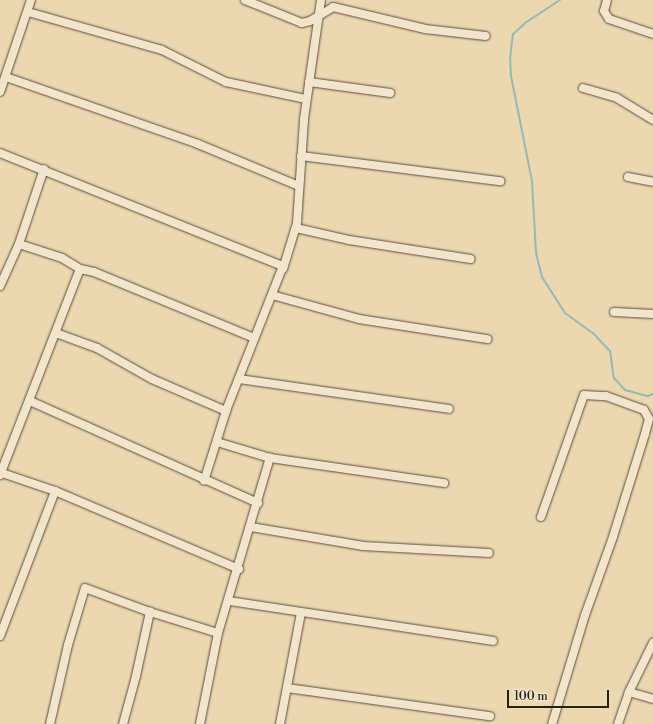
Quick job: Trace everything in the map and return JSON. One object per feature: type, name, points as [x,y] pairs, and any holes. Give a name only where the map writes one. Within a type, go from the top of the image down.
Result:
[{"type":"street","points":[[0,92],[31,0]]},
{"type":"street","points":[[245,0],[302,23],[333,7],[402,24],[486,36]]},
{"type":"street","points":[[204,481],[226,411],[254,338],[283,269],[296,228],[306,99],[317,16],[321,0]]},
{"type":"street","points":[[607,0],[604,11],[609,19],[653,34]]},
{"type":"street","points":[[28,12],[162,50],[226,82],[306,99]]},
{"type":"street","points":[[6,77],[198,144],[300,186]]},
{"type":"street","points":[[308,82],[390,93]]},
{"type":"street","points":[[583,88],[617,98],[653,120]]},
{"type":"street","points":[[0,153],[44,169],[281,264],[283,269]]},
{"type":"street","points":[[301,156],[500,181]]},
{"type":"street","points":[[0,286],[19,244],[44,169]]},
{"type":"street","points":[[628,177],[653,182]]},
{"type":"street","points":[[296,228],[349,240],[471,258]]},
{"type":"street","points":[[19,244],[62,258],[80,269],[94,272],[254,338]]},
{"type":"street","points":[[80,269],[1,474],[55,491],[239,569]]},
{"type":"street","points":[[272,295],[359,318],[487,339]]},
{"type":"street","points":[[614,312],[653,314]]},
{"type":"street","points":[[56,333],[97,348],[152,378],[226,411]]},
{"type":"street","points":[[239,379],[449,409]]},
{"type":"street","points":[[541,517],[584,396],[606,396],[644,410],[649,419],[613,537],[585,615],[552,724]]},
{"type":"street","points":[[30,401],[204,481],[258,503]]},
{"type":"street","points":[[217,442],[270,458],[444,483]]},
{"type":"street","points":[[200,724],[218,633],[239,569],[270,458]]},
{"type":"street","points":[[0,636],[55,491]]},
{"type":"street","points":[[251,527],[363,546],[489,553]]},
{"type":"street","points":[[50,724],[68,645],[85,588],[150,612],[218,633]]},
{"type":"street","points":[[229,601],[493,641]]},
{"type":"street","points":[[122,724],[136,676],[150,612]]},
{"type":"street","points":[[280,724],[301,613]]},
{"type":"street","points":[[618,724],[629,692],[653,643]]},
{"type":"street","points":[[287,688],[490,716]]},
{"type":"street","points":[[629,692],[653,700]]},
{"type":"waterway","points":[[560,0],[525,23],[513,34],[510,57],[511,76],[532,181],[536,253],[542,277],[565,313],[593,333],[610,351],[614,378],[625,390],[648,396],[653,394]]}]
